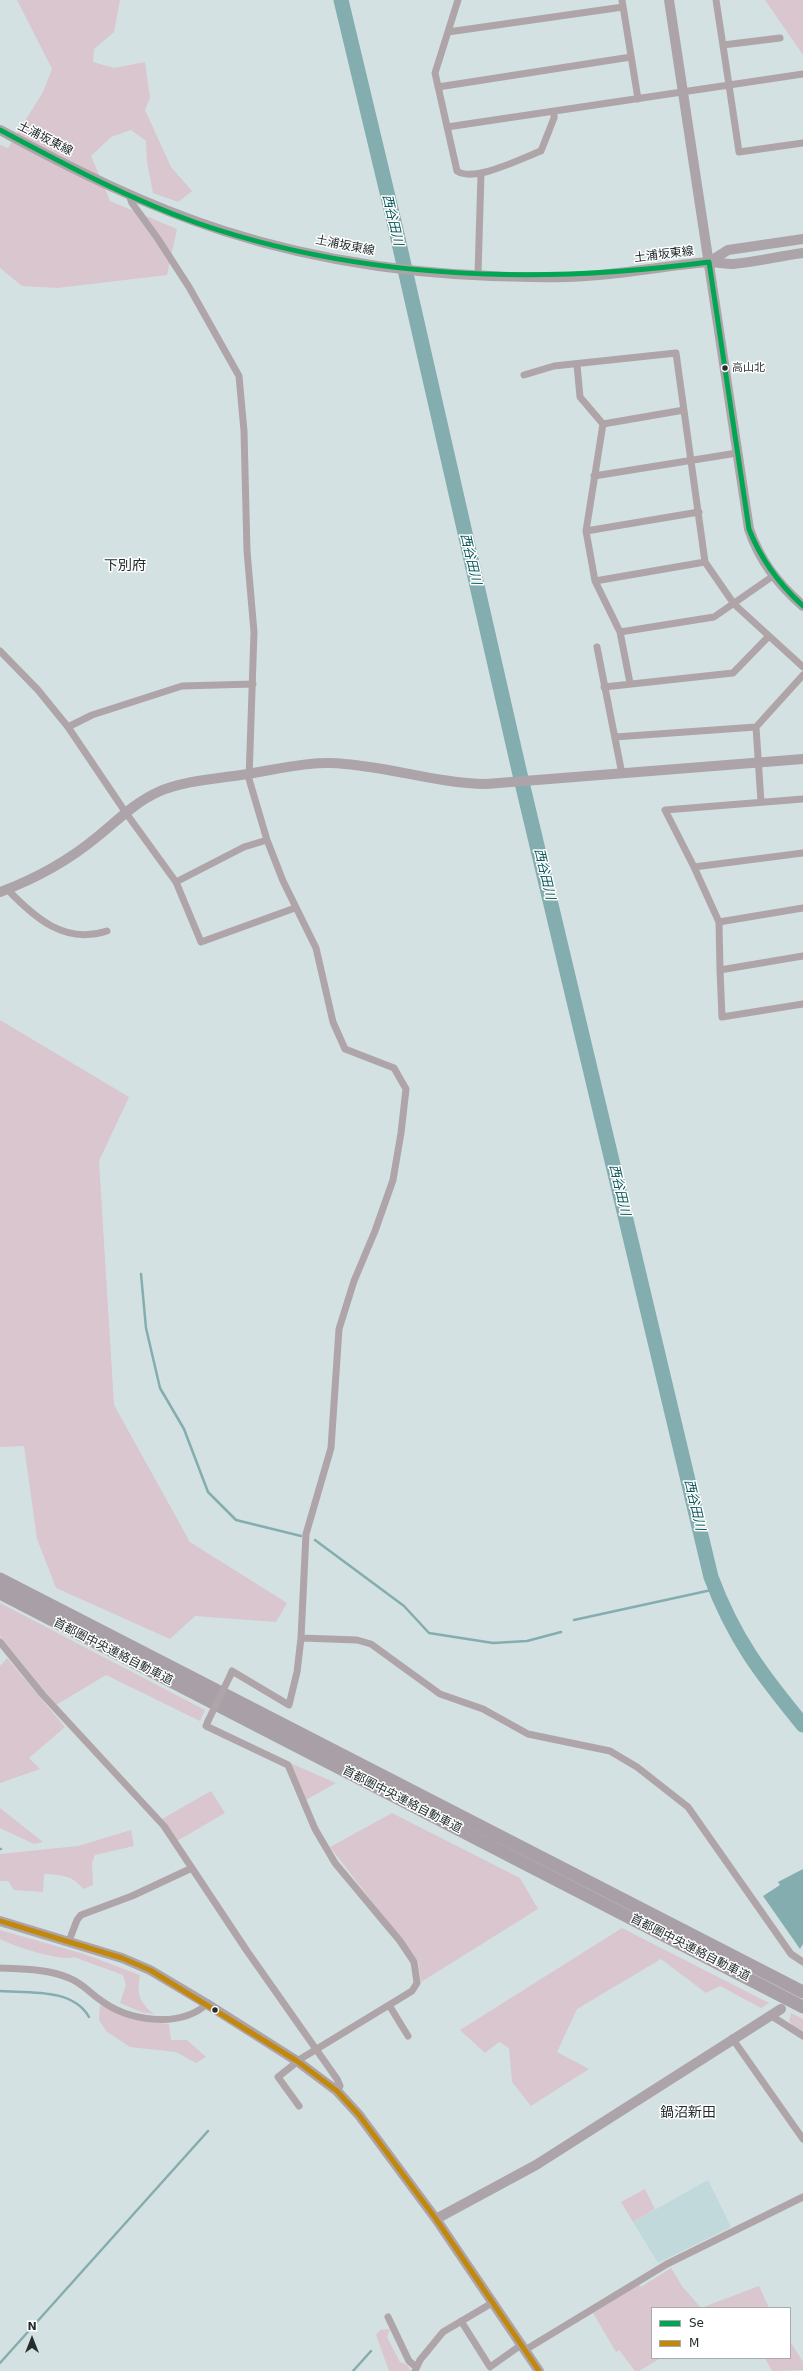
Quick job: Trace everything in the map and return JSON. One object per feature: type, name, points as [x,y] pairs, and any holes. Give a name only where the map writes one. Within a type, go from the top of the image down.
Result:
[{"type":"highway","name":"首都圏中央連絡自動車道","points":[[0,1579],[803,1992]]},
{"type":"highway","name":"首都圏中央連絡自動車道","points":[[0,1593],[803,2007]]},
{"type":"street","points":[[458,0],[434,73],[457,171],[462,174],[482,174],[541,151],[554,118],[554,111]]},
{"type":"street","points":[[669,0],[737,453],[750,529],[755,547],[773,576],[803,606]]},
{"type":"street","points":[[716,0],[739,152],[803,143]]},
{"type":"street","points":[[448,32],[623,3],[638,99]]},
{"type":"street","points":[[723,45],[780,38]]},
{"type":"street","points":[[438,87],[631,57]]},
{"type":"street","points":[[447,127],[803,74]]},
{"type":"street","name":"土浦坂東線","points":[[0,130],[129,195],[226,232],[319,254],[390,267],[478,274],[566,277],[611,274],[709,262],[730,264],[803,253]]},
{"type":"street","points":[[478,274],[482,174]]},
{"type":"street","points":[[129,195],[132,203],[158,239],[189,287],[239,376],[244,431],[247,551],[254,632],[249,774],[267,840],[295,908],[310,933],[316,948],[333,1022],[346,1049],[394,1068],[406,1089],[401,1133],[393,1180],[375,1231],[354,1281],[339,1329],[331,1448],[306,1534],[301,1638],[297,1672],[289,1705],[232,1671],[206,1726],[288,1764],[312,1822],[335,1863],[400,1941],[414,1962],[417,1983],[415,1987],[389,2005],[297,2061],[278,2077],[299,2106]]},
{"type":"street","name":"土浦坂東線","points":[[709,262],[728,250],[803,239]]},
{"type":"street","points":[[524,375],[554,366],[577,365],[676,353],[692,459],[705,562],[734,604],[768,637],[803,667]]},
{"type":"street","points":[[577,365],[580,397],[603,424]]},
{"type":"street","points":[[603,424],[684,410]]},
{"type":"street","points":[[603,424],[586,531],[595,581],[620,632],[630,683]]},
{"type":"street","points":[[594,476],[692,459],[737,453]]},
{"type":"street","points":[[586,531],[699,512]]},
{"type":"street","points":[[595,581],[705,562]]},
{"type":"street","points":[[620,632],[714,617],[773,576]]},
{"type":"street","points":[[604,687],[733,673],[768,637]]},
{"type":"street","points":[[597,647],[622,774]]},
{"type":"street","points":[[0,651],[38,690],[68,727],[126,813],[176,882],[201,942],[295,908]]},
{"type":"street","points":[[615,738],[756,727],[803,675]]},
{"type":"street","points":[[68,727],[92,715],[182,686],[252,684]]},
{"type":"street","points":[[756,727],[761,802]]},
{"type":"street","points":[[107,931],[99,934],[84,934],[55,928],[33,916],[4,890],[58,864],[84,848],[126,813],[149,797],[171,787],[325,762],[360,765],[450,783],[486,784],[758,764],[803,759]]},
{"type":"street","points":[[803,799],[665,810],[694,867],[719,922],[722,1017],[803,1004]]},
{"type":"street","points":[[176,882],[244,847],[267,840]]},
{"type":"street","points":[[694,867],[803,853]]},
{"type":"street","points":[[719,922],[803,908]]},
{"type":"street","points":[[720,970],[803,956]]},
{"type":"street","points":[[301,1638],[357,1640],[371,1644],[440,1694],[483,1709],[528,1734],[610,1751],[637,1767],[688,1807],[791,1954],[803,1962]]},
{"type":"street","points":[[0,1642],[43,1695],[164,1826],[274,1990],[337,2079],[340,2086],[336,2091]]},
{"type":"street","points":[[69,1941],[77,1920],[81,1915],[96,1908],[132,1896],[192,1868]]},
{"type":"street","points":[[0,1921],[69,1941],[136,1963],[207,2004],[297,2061],[336,2091],[359,2115],[436,2219],[539,2371]]},
{"type":"street","points":[[0,1968],[64,1976],[82,1984],[99,2000],[114,2008],[147,2018],[165,2020],[183,2017],[207,2004]]},
{"type":"street","points":[[389,2005],[408,2036]]},
{"type":"street","points":[[436,2219],[536,2165],[732,2038],[781,2009]]},
{"type":"street","points":[[770,2015],[803,2036]]},
{"type":"street","points":[[732,2038],[803,2139]]},
{"type":"street","points":[[461,2321],[490,2367],[667,2264],[803,2197]]},
{"type":"street","points":[[388,2317],[408,2361],[416,2369],[441,2333],[492,2303]]},
{"type":"shaded area","points":[[17,0],[120,0],[114,32],[94,49],[93,62],[114,68],[145,62],[150,98],[145,110],[171,167],[192,191],[178,202],[153,193],[147,162],[146,141],[131,130],[111,137],[91,156],[110,201],[177,229],[167,275],[57,288],[22,286],[0,268],[0,145],[8,148],[43,92],[52,69]]},
{"type":"shaded area","points":[[765,0],[803,0],[803,55]]},
{"type":"shaded area","points":[[0,1020],[129,1097],[99,1161],[114,1405],[190,1542],[287,1603],[276,1622],[195,1616],[170,1639],[56,1588],[37,1539],[24,1446],[0,1447]]},
{"type":"shaded area","points":[[0,1603],[205,1710],[200,1721],[106,1675],[56,1705],[0,1636]]},
{"type":"shaded area","points":[[7,1658],[65,1727],[29,1758],[40,1769],[0,1783],[0,1666]]},
{"type":"shaded area","points":[[290,1763],[336,1783],[304,1801]]},
{"type":"shaded area","points":[[211,1791],[225,1813],[177,1841],[162,1819]]},
{"type":"shaded area","points":[[0,1808],[43,1842],[34,1844],[0,1828]]},
{"type":"shaded area","points":[[392,1813],[520,1878],[538,1909],[421,1982],[418,1961],[330,1847]]},
{"type":"shaded area","points":[[131,1830],[134,1846],[95,1855],[92,1863],[93,1885],[83,1889],[79,1884],[70,1878],[55,1875],[44,1874],[43,1892],[14,1890],[8,1881],[0,1881],[0,1854],[78,1846]]},
{"type":"shaded area","points":[[622,1928],[769,2003],[761,2008],[720,1986],[706,1993],[661,1959],[577,2009],[557,2052],[589,2069],[531,2106],[512,2082],[509,2048],[499,2042],[485,2053],[460,2030]]},
{"type":"shaded area","points":[[0,1930],[84,1954],[140,1975],[140,1997],[145,2005],[154,2014],[141,2012],[120,2003],[126,1985],[123,1975],[74,1957],[68,1958],[48,1955],[15,1945],[0,1939]]},
{"type":"shaded area","points":[[100,2005],[134,2018],[169,2024],[171,2040],[187,2040],[206,2057],[196,2063],[176,2052],[130,2047],[106,2031],[99,2020]]},
{"type":"shaded area","points":[[791,2013],[803,2019],[803,2032],[793,2026],[789,2021]]},
{"type":"shaded area","points":[[708,2180],[731,2227],[658,2263],[633,2222]]},
{"type":"shaded area","points":[[645,2189],[655,2209],[633,2222],[621,2202]]},
{"type":"shaded area","points":[[671,2268],[682,2286],[700,2307],[651,2307],[651,2359],[659,2359],[639,2371],[635,2371],[619,2350],[616,2352],[593,2313],[638,2284],[641,2287]]},
{"type":"shaded area","points":[[759,2286],[769,2307],[704,2307]]},
{"type":"shaded area","points":[[390,2329],[387,2337],[400,2362],[407,2365],[411,2371],[389,2371],[376,2335],[380,2330]]},
{"type":"shaded area","points":[[791,2343],[803,2362],[803,2370],[772,2371],[766,2359],[791,2359]]},
{"type":"water","points":[[803,1869],[803,1944],[800,1949],[763,1896],[780,1885],[778,1882]]},
{"type":"waterway","name":"西谷田川","points":[[341,0],[396,230],[519,770],[711,1577],[729,1619],[750,1656],[803,1725]]},
{"type":"waterway","points":[[141,1274],[146,1328],[160,1388],[184,1429],[208,1492],[236,1520],[301,1536]]},
{"type":"waterway","points":[[315,1540],[404,1606],[429,1633],[493,1643],[527,1641],[561,1632]]},
{"type":"waterway","points":[[574,1620],[716,1589]]},
{"type":"waterway","points":[[0,1991],[37,1992],[61,1997],[72,2001],[82,2008],[89,2017]]},
{"type":"waterway","points":[[0,2363],[208,2131]]},
{"type":"waterway","points":[[353,2371],[371,2351]]},
{"type":"transit line","name":"Se","points":[[0,130],[97,180],[172,214],[260,242],[323,256],[387,266],[451,272],[515,275],[580,274],[709,262]]},
{"type":"transit line","name":"Se","points":[[709,262],[749,529],[759,551],[772,571],[786,589],[803,606]]},
{"type":"transit line","name":"M","points":[[0,1921],[122,1958],[150,1970],[297,2061],[337,2091],[359,2115],[436,2219],[539,2371]]},
{"type":"place","name":"高山北","points":[[725,368]]},
{"type":"district","name":"下別府","points":[[125,566]]},
{"type":"district","name":"鍋沼新田","points":[[688,2113]]}]
